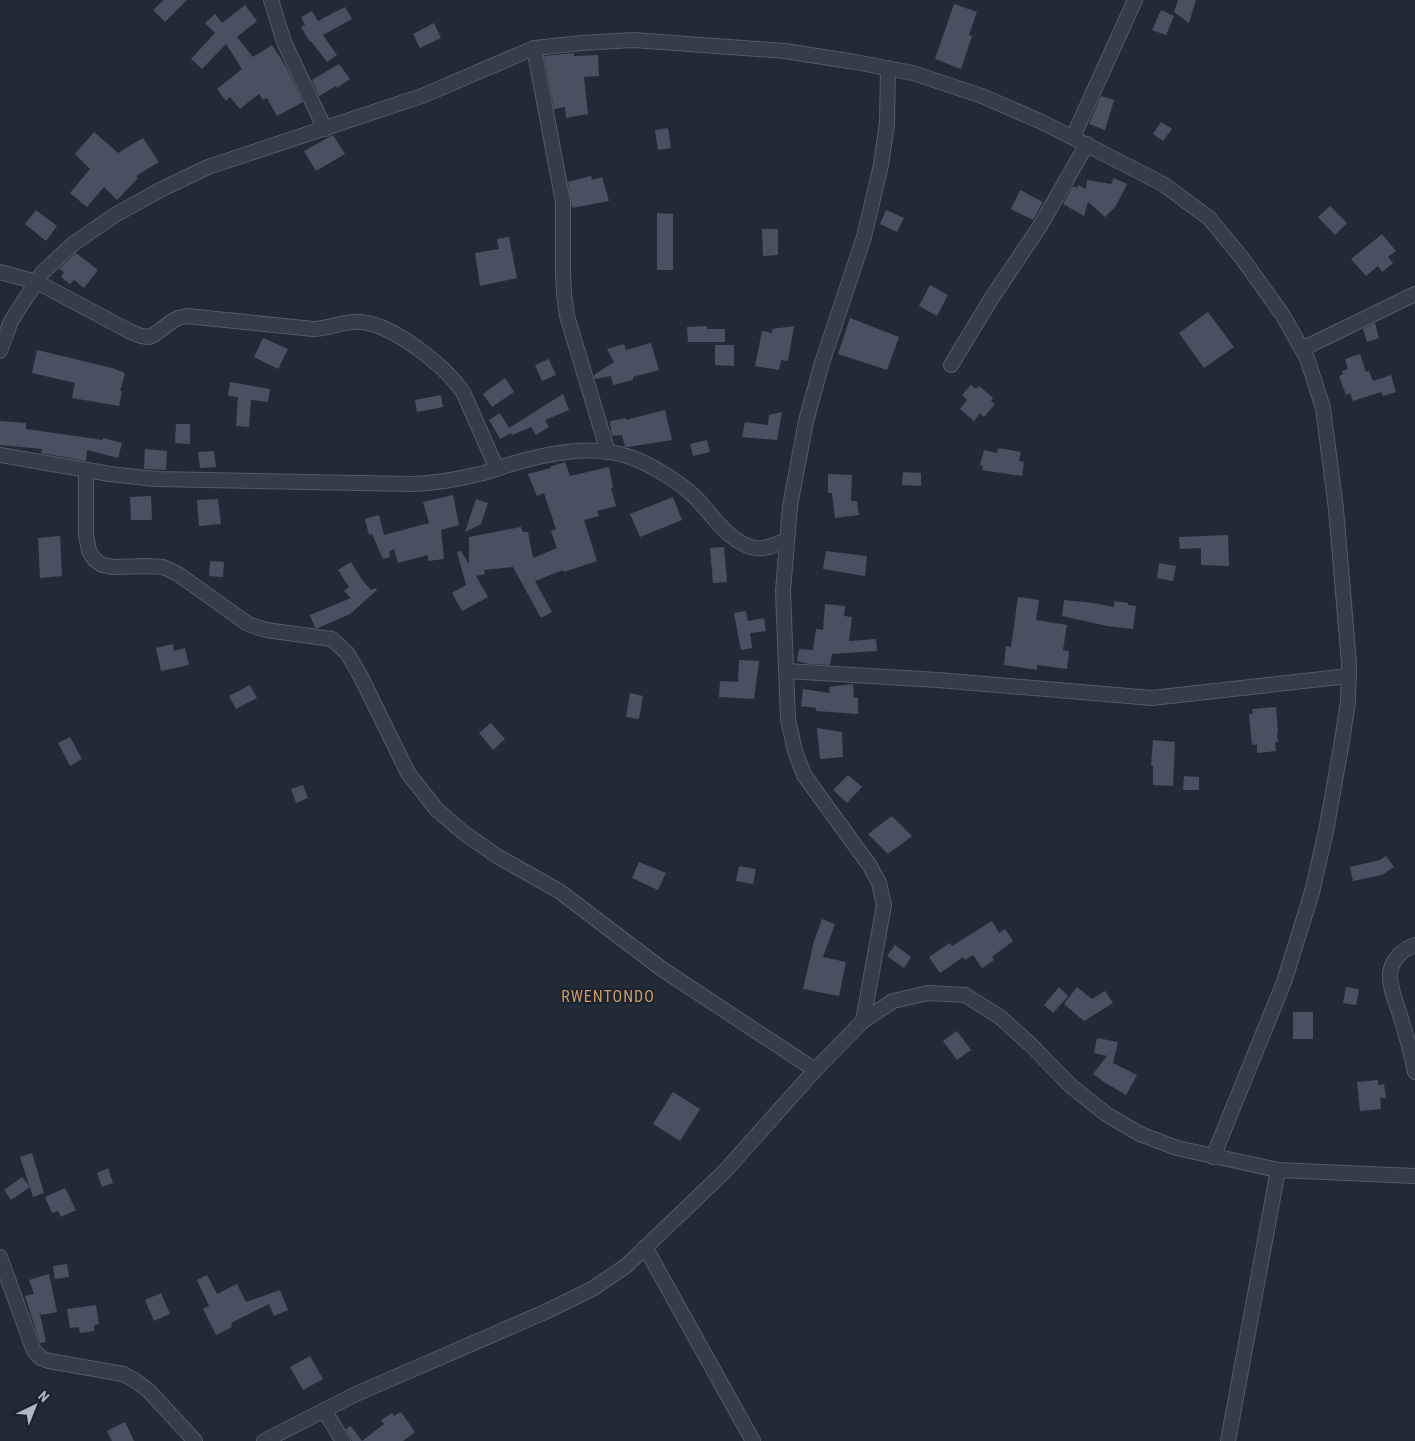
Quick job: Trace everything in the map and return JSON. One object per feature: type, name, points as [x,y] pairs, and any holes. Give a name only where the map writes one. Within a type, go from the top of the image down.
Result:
[{"type":"street","points":[[271,0],[284,42],[325,129]]},
{"type":"street","points":[[1073,137],[1135,0]]},
{"type":"street","points":[[0,350],[11,321],[42,273],[73,244],[114,215],[162,189],[208,168],[422,96],[534,48],[633,40],[785,51],[913,73],[982,96],[1073,137],[1163,184],[1209,218],[1248,266],[1282,314],[1308,358],[1323,408],[1336,509],[1349,663],[1348,702],[1341,747],[1326,831],[1312,892],[1284,982],[1213,1157]]},
{"type":"street","points":[[534,48],[563,202],[563,280],[567,316],[608,452]]},
{"type":"street","points":[[863,1022],[884,905],[879,883],[870,866],[804,775],[795,752],[788,719],[783,591],[790,506],[806,421],[822,364],[864,237],[881,165],[887,122],[888,68]]},
{"type":"street","points":[[951,365],[1003,280],[1040,226],[1087,144]]},
{"type":"street","points":[[0,272],[37,282],[129,331],[149,337],[178,318],[187,316],[322,329],[348,322],[363,322],[378,326],[395,333],[407,341],[448,373],[458,384],[497,469]]},
{"type":"street","points":[[1302,348],[1415,294]]},
{"type":"street","points":[[0,455],[86,470],[156,479],[412,484],[446,482],[557,453],[608,452],[631,457],[670,478],[694,495],[721,526],[738,541],[755,548],[772,547],[787,540]]},
{"type":"street","points":[[86,470],[86,535],[89,551],[94,559],[102,565],[114,567],[163,567],[178,574],[248,624],[266,630],[332,639],[347,653],[360,675],[408,773],[437,810],[490,852],[559,891],[662,969],[815,1070]]},
{"type":"street","points":[[786,671],[938,680],[1152,698],[1349,676]]},
{"type":"street","points":[[1415,945],[1400,953],[1390,974],[1392,989],[1410,1047],[1415,1072]]},
{"type":"street","points":[[264,1441],[356,1394],[545,1312],[592,1289],[626,1266],[724,1172],[815,1070],[863,1022],[893,1001],[928,992],[965,995],[1000,1017],[1072,1086],[1106,1114],[1140,1134],[1177,1148],[1278,1170],[1409,1176],[1415,1164]]},
{"type":"street","points":[[1228,1441],[1278,1170]]},
{"type":"street","points":[[645,1247],[753,1441]]},
{"type":"street","points":[[0,1257],[34,1351],[41,1358],[123,1374],[136,1381],[148,1391],[195,1441]]},
{"type":"street","points":[[324,1410],[343,1441]]},
{"type":"building","points":[[164,0],[187,0],[165,22],[153,10]]},
{"type":"building","points":[[1178,0],[1196,0],[1189,23],[1174,12]]},
{"type":"building","points":[[954,4],[977,12],[969,35],[972,36],[961,69],[935,59]]},
{"type":"building","points":[[245,5],[257,21],[237,37],[253,57],[272,45],[285,65],[303,102],[277,116],[267,98],[263,100],[259,94],[240,109],[230,97],[226,101],[217,89],[242,69],[226,44],[202,69],[191,59],[215,33],[205,23],[215,14],[222,23]]},
{"type":"building","points":[[345,7],[352,19],[323,35],[337,55],[327,62],[310,42],[301,27],[305,25],[301,17],[312,11],[318,21]]},
{"type":"building","points":[[1161,10],[1174,16],[1166,35],[1152,30]]},
{"type":"building","points":[[434,23],[441,38],[420,48],[413,34]]},
{"type":"building","points":[[574,53],[574,56],[598,55],[599,76],[584,77],[588,114],[566,118],[565,107],[554,109],[544,56]]},
{"type":"building","points":[[339,64],[350,79],[337,88],[336,86],[319,96],[312,80]]},
{"type":"building","points":[[1101,96],[1114,100],[1105,130],[1089,124]]},
{"type":"building","points":[[1161,122],[1172,129],[1163,141],[1153,134]]},
{"type":"building","points":[[668,128],[671,148],[658,150],[655,130]]},
{"type":"building","points":[[94,132],[118,153],[143,138],[159,162],[136,176],[138,178],[117,200],[104,187],[87,207],[70,193],[90,169],[75,154]]},
{"type":"building","points":[[333,135],[345,154],[316,171],[304,151]]},
{"type":"building","points":[[591,176],[592,180],[602,177],[609,201],[572,208],[568,182]]},
{"type":"building","points":[[1114,178],[1127,184],[1116,206],[1105,217],[1088,202],[1084,216],[1063,204],[1073,186],[1077,188],[1078,185],[1086,189],[1087,180],[1111,184]]},
{"type":"building","points":[[1020,190],[1043,202],[1033,220],[1011,209]]},
{"type":"building","points":[[1330,206],[1347,223],[1335,235],[1318,217]]},
{"type":"building","points":[[36,210],[57,226],[46,241],[25,224]]},
{"type":"building","points":[[886,210],[904,218],[897,232],[880,224]]},
{"type":"building","points":[[657,213],[673,214],[673,270],[657,270]]},
{"type":"building","points":[[762,229],[778,229],[778,255],[763,256]]},
{"type":"building","points":[[1382,234],[1396,251],[1388,257],[1393,263],[1382,272],[1378,266],[1366,276],[1351,259]]},
{"type":"building","points":[[509,237],[517,278],[480,286],[475,253],[499,249],[497,239]]},
{"type":"building","points":[[76,253],[98,270],[84,288],[74,280],[70,284],[61,277],[64,272],[59,269]]},
{"type":"building","points":[[930,285],[948,295],[937,316],[919,306]]},
{"type":"building","points":[[1208,312],[1234,347],[1204,368],[1179,333]]},
{"type":"building","points":[[850,318],[899,337],[887,370],[838,354]]},
{"type":"building","points":[[1375,323],[1379,338],[1367,342],[1363,329]]},
{"type":"building","points":[[707,326],[707,329],[725,329],[725,342],[688,342],[687,327]]},
{"type":"building","points":[[794,326],[788,361],[781,360],[779,370],[755,366],[762,331],[772,333],[772,329]]},
{"type":"building","points":[[263,338],[288,349],[278,369],[254,357]]},
{"type":"building","points":[[651,343],[659,370],[613,385],[611,376],[595,379],[594,375],[614,362],[607,349],[624,344],[626,350]]},
{"type":"building","points":[[715,345],[734,345],[734,366],[715,365]]},
{"type":"building","points":[[37,350],[112,368],[125,373],[120,391],[122,391],[119,406],[72,398],[75,383],[32,373]]},
{"type":"building","points":[[1360,354],[1366,372],[1369,371],[1373,381],[1391,375],[1396,392],[1383,396],[1381,392],[1353,401],[1350,393],[1346,395],[1339,376],[1343,374],[1342,371],[1348,369],[1345,359]]},
{"type":"building","points":[[549,359],[556,375],[542,381],[535,365]]},
{"type":"building","points":[[505,378],[514,392],[492,407],[483,394]]},
{"type":"building","points":[[230,382],[270,389],[268,402],[251,400],[249,427],[236,426],[238,397],[228,396]]},
{"type":"building","points":[[971,385],[976,389],[979,386],[993,398],[991,401],[995,404],[984,417],[980,413],[974,421],[960,409],[967,400],[962,395]]},
{"type":"building","points":[[563,394],[569,410],[545,420],[549,427],[536,435],[531,427],[512,435],[511,433],[500,439],[489,420],[500,413],[509,428]]},
{"type":"building","points":[[441,395],[443,407],[417,412],[415,400]]},
{"type":"building","points":[[665,410],[672,440],[625,447],[622,435],[612,436],[610,421],[626,418],[626,420]]},
{"type":"building","points":[[782,412],[777,440],[742,437],[745,422],[768,425],[769,415]]},
{"type":"building","points":[[0,421],[26,423],[26,429],[103,440],[103,438],[122,443],[118,458],[87,450],[86,461],[41,453],[42,449],[0,445]]},
{"type":"building","points":[[176,424],[190,424],[190,444],[175,443]]},
{"type":"building","points":[[707,440],[710,452],[693,456],[690,444]]},
{"type":"building","points":[[998,448],[1021,452],[1019,461],[1024,462],[1022,476],[982,470],[983,466],[980,465],[984,450],[997,453]]},
{"type":"building","points":[[145,449],[167,451],[166,470],[144,469]]},
{"type":"building","points":[[214,451],[216,467],[200,468],[198,452]]},
{"type":"building","points":[[565,462],[570,476],[609,467],[613,487],[611,488],[616,506],[597,511],[599,516],[584,520],[597,561],[564,572],[563,570],[535,581],[552,612],[541,618],[513,567],[484,570],[485,574],[476,576],[488,597],[462,611],[452,593],[466,585],[457,552],[461,551],[469,564],[469,537],[521,527],[523,532],[528,532],[533,558],[557,548],[551,531],[556,529],[544,493],[537,496],[528,474]]},
{"type":"building","points":[[903,472],[921,473],[921,486],[902,485]]},
{"type":"building","points":[[828,474],[852,475],[851,501],[857,501],[859,515],[835,518],[832,493],[828,493]]},
{"type":"building","points":[[453,495],[459,525],[441,530],[444,559],[428,561],[428,555],[398,563],[394,549],[389,552],[390,557],[383,559],[372,534],[369,535],[365,519],[379,515],[384,535],[429,523],[423,502]]},
{"type":"building","points":[[151,496],[152,520],[131,520],[130,497]]},
{"type":"building","points":[[673,497],[682,520],[640,537],[630,514]]},
{"type":"building","points":[[218,499],[221,524],[199,526],[197,500]]},
{"type":"building","points":[[476,499],[488,503],[481,524],[465,532]]},
{"type":"building","points":[[1228,535],[1229,566],[1201,565],[1201,548],[1180,549],[1179,537]]},
{"type":"building","points":[[60,536],[62,576],[40,578],[38,538]]},
{"type":"building","points":[[724,547],[727,582],[713,583],[710,548]]},
{"type":"building","points":[[826,551],[867,556],[865,576],[823,569]]},
{"type":"building","points":[[210,561],[224,562],[223,577],[209,576]]},
{"type":"building","points":[[351,562],[362,580],[371,590],[376,588],[377,590],[350,614],[315,628],[310,615],[351,598],[344,591],[349,587],[338,570]]},
{"type":"building","points":[[1159,563],[1176,566],[1173,581],[1157,578]]},
{"type":"building","points":[[1018,597],[1039,600],[1036,620],[1067,625],[1063,650],[1069,651],[1067,669],[1037,665],[1037,670],[1004,665],[1006,646],[1011,647]]},
{"type":"building","points":[[1064,600],[1114,607],[1114,601],[1136,606],[1133,629],[1107,626],[1062,616]]},
{"type":"building","points":[[825,604],[845,606],[844,616],[852,617],[849,641],[876,639],[877,651],[832,654],[830,665],[809,664],[797,661],[799,649],[813,650],[816,629],[823,630]]},
{"type":"building","points":[[746,611],[748,621],[764,618],[766,631],[750,633],[752,648],[741,650],[734,613]]},
{"type":"building","points":[[173,644],[174,651],[185,648],[189,665],[161,671],[156,648]]},
{"type":"building","points":[[739,660],[759,661],[754,699],[719,697],[720,681],[738,682]]},
{"type":"building","points":[[853,684],[854,698],[858,698],[858,714],[816,711],[816,708],[801,706],[803,689],[830,693],[829,687]]},
{"type":"building","points":[[250,685],[257,698],[236,709],[229,696]]},
{"type":"building","points":[[630,693],[643,696],[639,719],[626,717]]},
{"type":"building","points":[[1276,707],[1278,742],[1275,742],[1276,751],[1257,753],[1257,744],[1252,745],[1249,714],[1253,714],[1252,709]]},
{"type":"building","points":[[491,723],[505,739],[493,750],[479,733]]},
{"type":"building","points":[[817,728],[842,732],[843,757],[820,759]]},
{"type":"building","points":[[70,737],[82,759],[70,766],[58,743]]},
{"type":"building","points":[[1153,740],[1175,742],[1173,786],[1153,785],[1153,766],[1151,766]]},
{"type":"building","points":[[848,775],[862,787],[847,803],[833,790]]},
{"type":"building","points":[[1184,776],[1199,777],[1199,790],[1183,790]]},
{"type":"building","points":[[303,785],[308,798],[296,803],[291,789]]},
{"type":"building","points":[[892,816],[912,836],[888,854],[868,834]]},
{"type":"building","points":[[1386,856],[1394,867],[1382,875],[1353,881],[1350,867],[1380,860]]},
{"type":"building","points":[[639,862],[666,873],[658,890],[632,878]]},
{"type":"building","points":[[739,866],[756,869],[753,884],[736,881]]},
{"type":"building","points":[[822,919],[835,924],[823,957],[846,962],[839,996],[803,989],[814,941]]},
{"type":"building","points":[[992,921],[999,933],[1005,929],[1013,941],[992,957],[994,960],[982,968],[973,955],[965,960],[963,957],[940,973],[929,957],[950,943],[952,946]]},
{"type":"building","points":[[895,945],[911,957],[904,968],[887,956]]},
{"type":"building","points":[[1059,987],[1068,996],[1053,1013],[1044,1005]]},
{"type":"building","points":[[1077,987],[1092,999],[1105,991],[1113,1003],[1084,1021],[1064,1004]]},
{"type":"building","points":[[1346,987],[1359,989],[1356,1005],[1343,1003]]},
{"type":"building","points":[[1293,1012],[1313,1012],[1313,1039],[1293,1039]]},
{"type":"building","points":[[957,1031],[971,1050],[957,1060],[943,1041]]},
{"type":"building","points":[[1097,1038],[1118,1042],[1113,1063],[1137,1075],[1126,1095],[1093,1074],[1107,1056],[1094,1053]]},
{"type":"building","points":[[1378,1080],[1378,1085],[1384,1084],[1386,1098],[1380,1098],[1381,1109],[1360,1111],[1357,1082]]},
{"type":"building","points":[[673,1092],[700,1109],[680,1141],[653,1124]]},
{"type":"building","points":[[32,1153],[44,1193],[33,1197],[20,1157]]},
{"type":"building","points":[[108,1168],[113,1183],[102,1187],[97,1173]]},
{"type":"building","points":[[22,1177],[30,1187],[11,1200],[4,1190]]},
{"type":"building","points":[[65,1188],[76,1210],[61,1217],[58,1211],[52,1213],[45,1197]]},
{"type":"building","points":[[67,1264],[69,1277],[55,1279],[53,1266]]},
{"type":"building","points":[[49,1274],[57,1312],[41,1315],[39,1310],[46,1342],[40,1343],[25,1296],[34,1294],[29,1280]]},
{"type":"building","points":[[207,1275],[217,1294],[237,1284],[246,1302],[280,1290],[288,1310],[274,1316],[269,1304],[231,1323],[232,1327],[216,1335],[203,1309],[209,1306],[197,1280]]},
{"type":"building","points":[[161,1293],[170,1314],[154,1321],[145,1300]]},
{"type":"building","points":[[96,1305],[99,1324],[94,1325],[94,1331],[80,1333],[79,1327],[70,1328],[67,1309]]},
{"type":"building","points":[[310,1356],[323,1379],[303,1390],[290,1367]]},
{"type":"building","points":[[401,1412],[415,1432],[403,1441],[362,1441],[384,1424],[381,1420],[392,1413],[394,1416]]},
{"type":"building","points":[[125,1422],[134,1441],[112,1441],[107,1431]]},
{"type":"building","points":[[351,1426],[362,1441],[352,1441],[346,1429]]},
{"type":"district","name":"RWENTONDO","points":[[608,996]]}]
